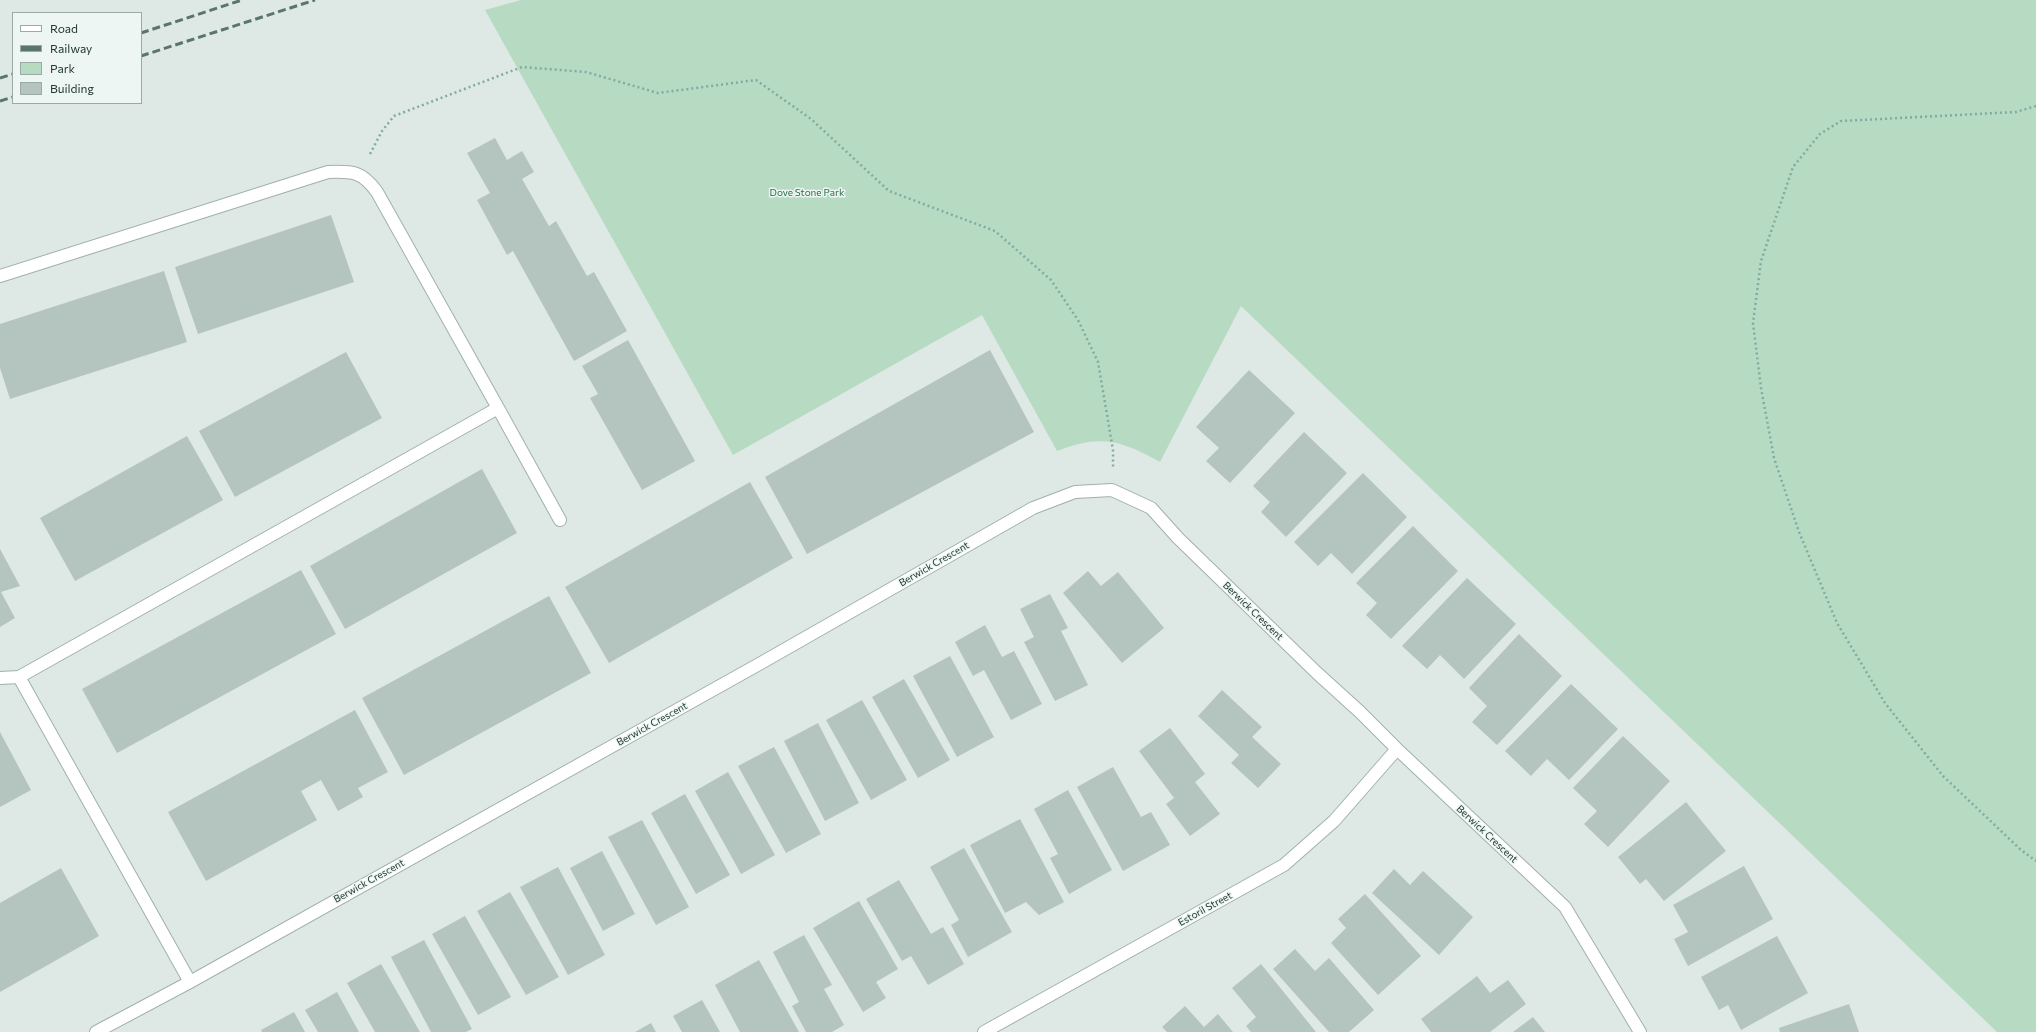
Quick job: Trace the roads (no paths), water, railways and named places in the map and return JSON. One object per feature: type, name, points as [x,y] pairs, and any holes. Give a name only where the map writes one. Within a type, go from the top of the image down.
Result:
[{"type":"street","points":[[0,276],[328,172],[343,171],[358,173],[369,181],[377,192],[560,520]]},
{"type":"street","points":[[0,678],[19,677],[498,408]]},
{"type":"street","name":"Berwick Crescent","points":[[96,1032],[190,982],[761,663],[1033,508],[1075,492],[1112,490],[1151,508],[1178,538],[1317,673],[1565,907],[1640,1032]]},
{"type":"street","points":[[19,677],[190,982]]},
{"type":"street","name":"Estoril Street","points":[[984,1032],[1284,865],[1334,821],[1397,749]]},
{"type":"railway","points":[[142,33],[242,0]]},
{"type":"railway","points":[[142,56],[315,0]]},
{"type":"railway","points":[[0,78],[12,74]]},
{"type":"railway","points":[[0,101],[12,97]]},
{"type":"park label","name":"Dove Stone Park","points":[[807,193]]}]
